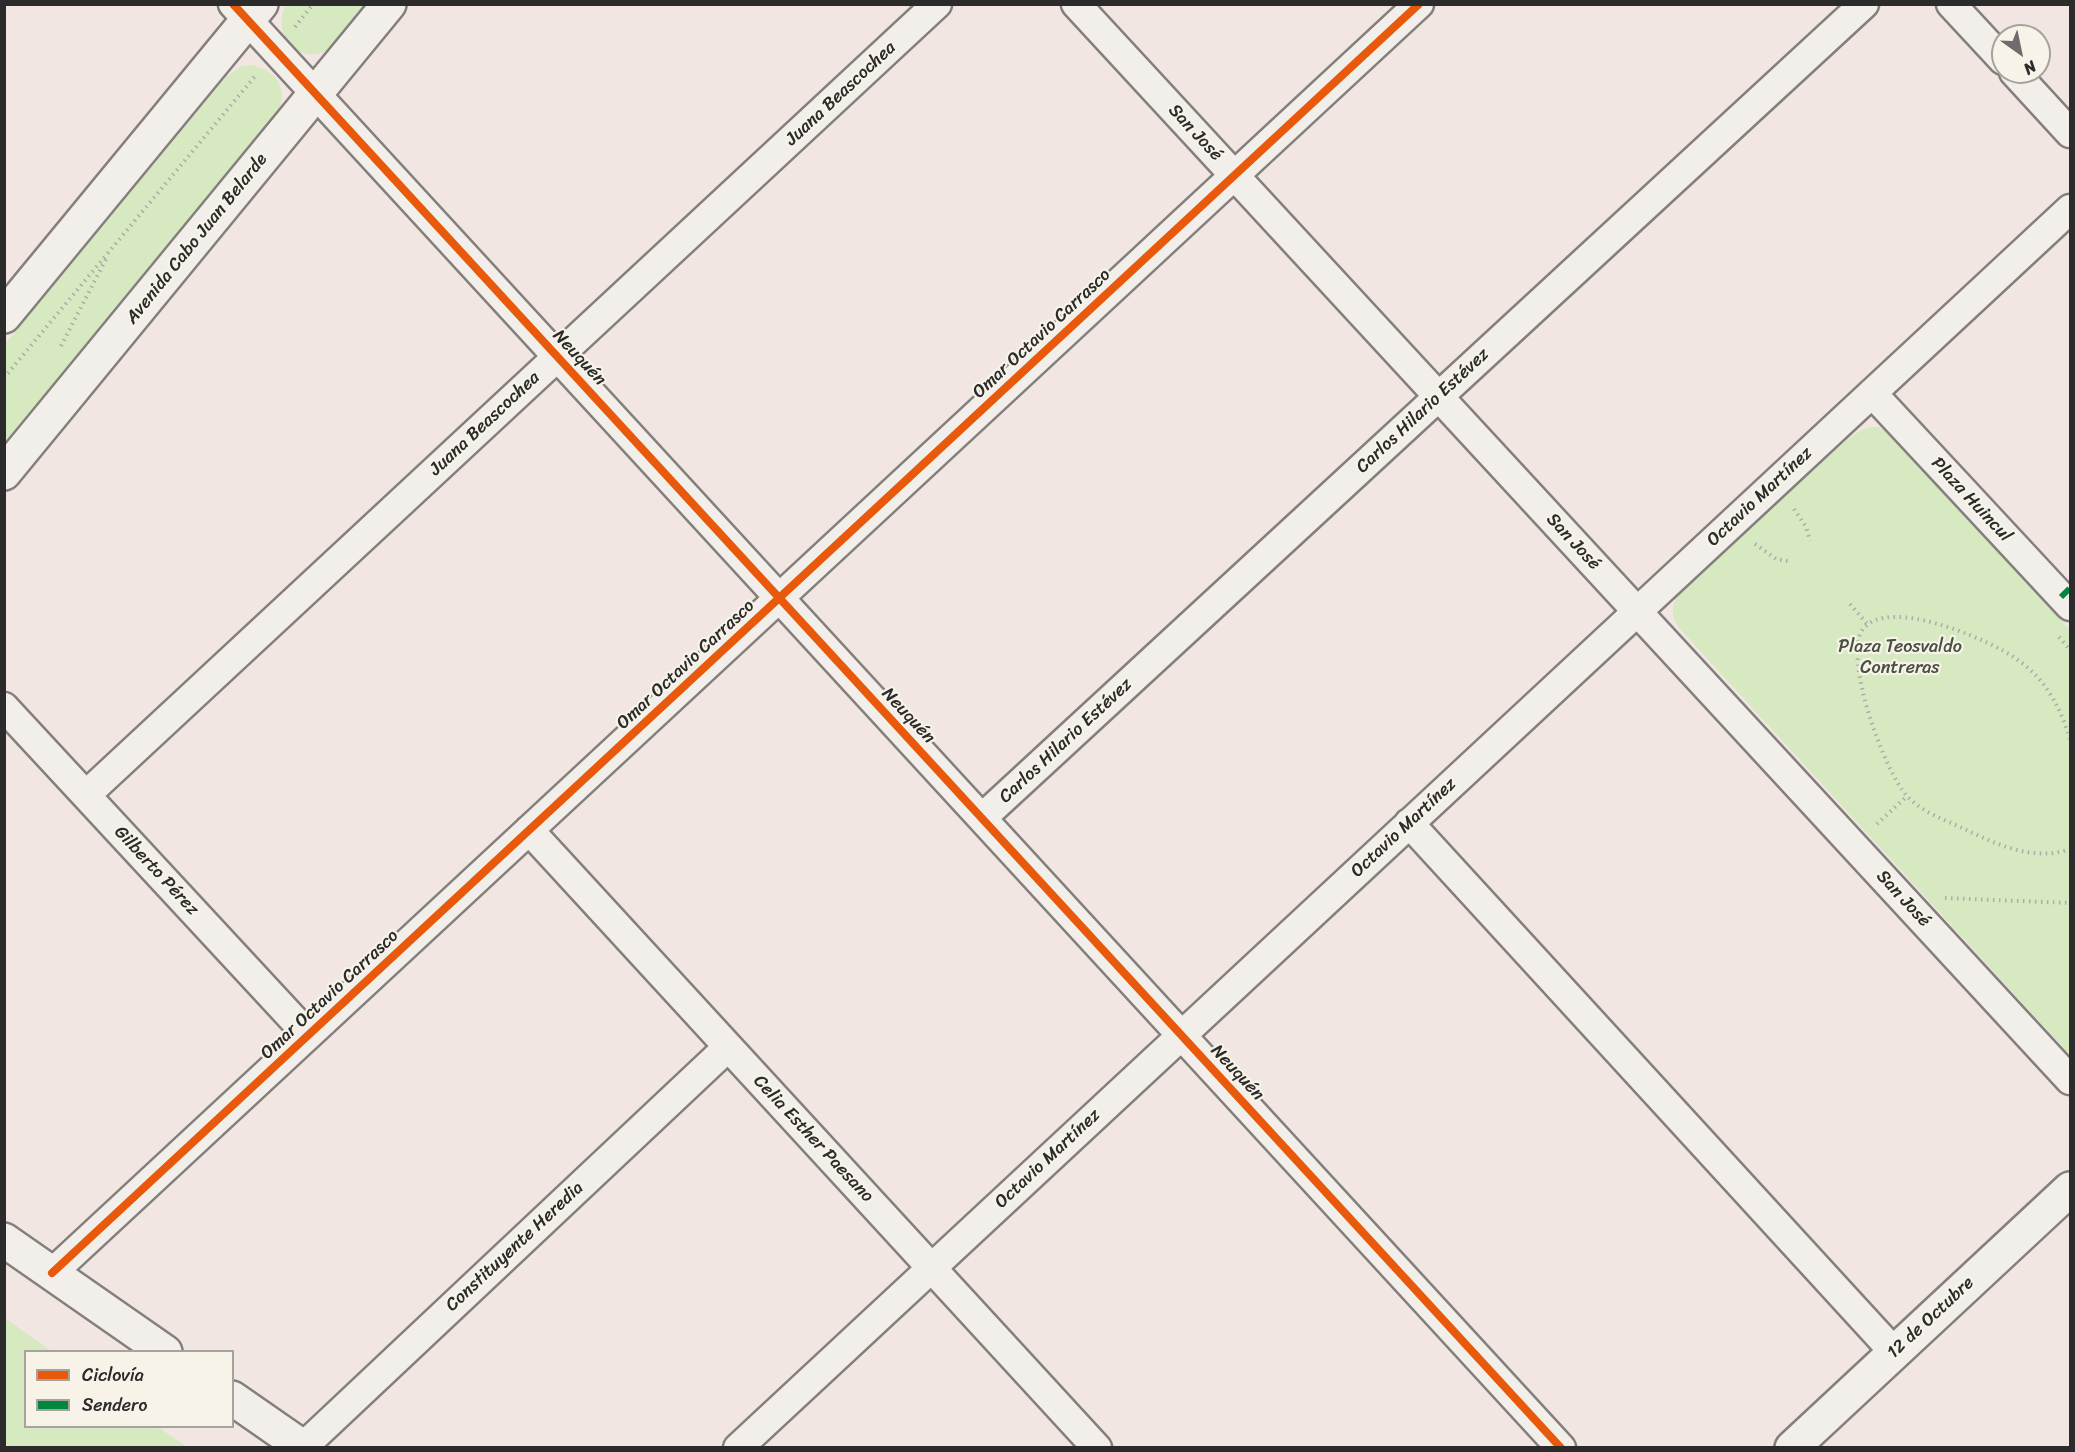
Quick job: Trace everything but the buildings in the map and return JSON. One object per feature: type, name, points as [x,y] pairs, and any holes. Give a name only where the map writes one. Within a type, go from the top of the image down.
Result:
[{"type":"main road","name":"Avenida Cabo Juan Belarde","points":[[4,473],[389,4]]},
{"type":"main road","points":[[4,316],[247,10]]},
{"type":"main road","name":"12 de Octubre","points":[[1792,1448],[2070,1189]]},
{"type":"main road","points":[[4,1240],[162,1350]]},
{"type":"main road","points":[[234,1399],[303,1447]]},
{"type":"street","name":"Juana Beascochea","points":[[86,795],[937,4]]},
{"type":"street","name":"San José","points":[[1076,4],[2070,1080]]},
{"type":"street","name":"Omar Octavio Carrasco","points":[[52,1273],[1419,4]]},
{"type":"street","name":"Carlos Hilario Estévez","points":[[982,818],[1864,4]]},
{"type":"street","points":[[1951,4],[1991,47]]},
{"type":"street","name":"Neuquén","points":[[247,10],[316,94],[1561,1448]]},
{"type":"street","points":[[2025,84],[2070,133]]},
{"type":"street","name":"Octavio Martínez","points":[[738,1448],[2070,208]]},
{"type":"street","name":"Plaza Huincul","points":[[1872,393],[2067,597]]},
{"type":"street","name":"Gilberto Pérez","points":[[4,707],[308,1035]]},
{"type":"street","points":[[1409,823],[1894,1352]]},
{"type":"street","name":"Celia Esther Paesano","points":[[529,830],[1096,1448]]},
{"type":"street","name":"Constituyente Heredia","points":[[303,1447],[728,1047]]},
{"type":"path","points":[[292,30],[313,4]]},
{"type":"path","points":[[4,378],[262,67]]},
{"type":"path","points":[[59,351],[110,251]]},
{"type":"path","points":[[1786,515],[1793,508],[1806,526],[1810,541]]},
{"type":"path","points":[[1747,552],[1763,536]]},
{"type":"path","points":[[1755,543],[1776,559],[1788,561]]},
{"type":"path","points":[[1850,604],[1868,625]]},
{"type":"path","points":[[2070,740],[2061,713],[2049,692],[2035,672],[2014,657],[1973,636],[1933,622],[1890,617],[1874,621],[1862,630],[1858,646],[1866,704],[1875,735],[1907,796],[1929,813],[2011,849],[2043,854],[2070,849]]},
{"type":"path","points":[[1883,833],[1876,824],[1907,796]]},
{"type":"path","points":[[1952,906],[1944,897],[2070,903]]},
{"type":"green space","points":[[286,5],[369,5],[334,46],[317,54],[307,54],[297,50],[284,36],[282,16]]},
{"type":"green space","points":[[251,65],[269,72],[280,84],[282,100],[275,118],[5,446],[5,344],[225,78],[241,66]]},
{"type":"green space","name":"Plaza Teosvaldo Contreras","points":[[1879,427],[1892,436],[2070,630],[2070,1055],[1681,630],[1673,615],[1673,606],[1681,591],[1848,439],[1863,429]]},
{"type":"green space","points":[[5,1318],[50,1350],[24,1350],[24,1428],[159,1428],[187,1447],[5,1447]]},
{"type":"marked path","points":[[2061,597],[2070,588]]},
{"type":"cycle path","points":[[233,4],[1561,1448]]},
{"type":"cycle path","points":[[52,1273],[1419,4]]}]
